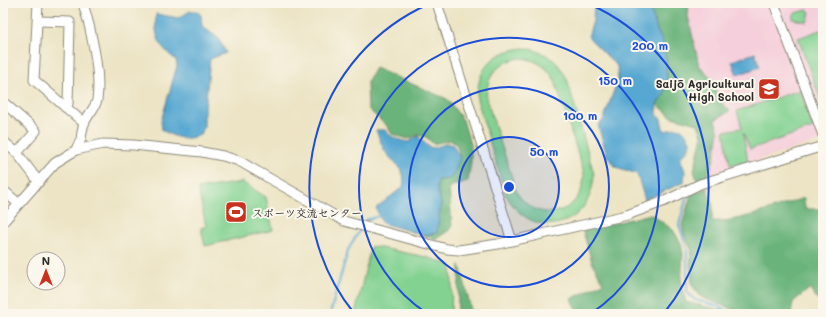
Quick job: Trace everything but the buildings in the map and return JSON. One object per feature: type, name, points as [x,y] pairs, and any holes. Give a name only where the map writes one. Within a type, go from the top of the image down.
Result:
[{"type":"street","points":[[38,3],[34,80],[84,124]]},
{"type":"street","points":[[76,150],[81,139],[84,124],[92,112],[96,101],[97,86],[90,32],[83,3]]},
{"type":"street","points":[[437,3],[512,241]]},
{"type":"street","points":[[774,3],[823,135]]},
{"type":"street","points":[[38,21],[70,22],[68,104],[65,107]]},
{"type":"street","points":[[3,102],[36,132],[16,153]]},
{"type":"street","points":[[3,141],[16,153],[38,182]]},
{"type":"street","points":[[3,222],[55,163],[76,150],[103,144],[133,145],[223,156],[239,161],[339,218],[366,227],[447,249],[458,250],[512,241],[627,215],[665,201],[700,184],[823,146]]},
{"type":"street","points":[[3,190],[18,204]]},
{"type":"shaded area","name":"Saijō Agricultural High School","points":[[689,3],[823,3],[823,140],[707,176],[714,160],[715,120],[730,110],[718,99],[712,79],[699,65],[688,16]]},
{"type":"green space","points":[[649,3],[689,3],[688,16],[699,65],[712,79],[718,99],[730,111],[715,120],[719,132],[714,160],[707,176],[697,180],[694,171],[702,136],[698,124],[672,117],[657,104],[664,95],[667,81],[666,58],[662,39],[658,33]]},
{"type":"green space","points":[[808,10],[810,12],[807,22],[793,19],[793,15],[795,13]]},
{"type":"green space","points":[[823,29],[823,107],[798,38]]},
{"type":"green space","points":[[524,48],[538,51],[555,62],[563,72],[567,79],[594,174],[591,193],[583,207],[572,217],[559,223],[545,224],[530,220],[517,210],[506,195],[477,100],[480,79],[489,63],[496,57],[513,50]],"holes":[[[521,58],[537,62],[549,72],[555,81],[584,173],[582,187],[577,198],[569,206],[559,211],[548,212],[537,210],[526,204],[517,193],[487,101],[488,85],[494,72],[506,63]]]},
{"type":"green space","points":[[375,68],[447,99],[463,120],[471,147],[471,162],[468,181],[449,187],[452,228],[436,239],[423,235],[437,233],[441,203],[437,188],[438,180],[460,158],[457,145],[450,140],[433,144],[426,137],[418,135],[408,139],[392,134],[387,126],[368,109],[367,82]]},
{"type":"green space","points":[[800,90],[813,128],[750,149],[743,132],[748,162],[730,165],[724,131],[742,128],[737,111]]},
{"type":"green space","name":"スポーツ交流センター","points":[[242,182],[266,197],[273,230],[205,246],[201,228],[206,226],[198,189]]},
{"type":"green space","points":[[707,188],[713,206],[712,221],[746,217],[804,198],[805,209],[823,209],[823,301],[821,303],[809,289],[793,302],[791,314],[744,314],[701,297],[692,285],[690,265],[692,251],[684,235],[682,225],[691,194]]},
{"type":"green space","points":[[651,214],[673,230],[681,243],[683,254],[681,286],[686,302],[724,311],[726,314],[579,314],[571,299],[603,283],[592,262],[583,231]]},
{"type":"green space","points":[[371,246],[426,257],[451,265],[451,314],[355,314]]},
{"type":"green space","points":[[460,265],[472,314],[457,314]]},
{"type":"water","points":[[594,3],[649,3],[658,33],[662,39],[666,58],[667,81],[664,95],[657,104],[657,115],[661,119],[663,128],[666,131],[676,128],[681,129],[690,141],[689,149],[680,158],[685,171],[684,182],[645,200],[637,174],[616,167],[607,156],[598,125],[603,121],[618,79],[617,66],[588,37],[593,21]]},
{"type":"water","points":[[190,11],[196,11],[201,15],[202,26],[219,39],[226,53],[210,59],[204,128],[200,135],[190,138],[181,138],[162,130],[161,121],[177,66],[176,60],[165,50],[159,40],[156,29],[156,14],[179,18]]},
{"type":"water","points":[[755,53],[760,67],[737,75],[732,61]]},
{"type":"water","points":[[376,130],[385,130],[396,138],[409,142],[418,136],[426,144],[434,148],[447,143],[453,145],[460,158],[455,172],[450,179],[438,180],[437,188],[441,203],[437,233],[423,235],[382,223],[376,208],[403,187],[404,181],[402,171],[385,152]]},
{"type":"waterway","points":[[688,192],[679,225],[687,249],[687,292],[695,300],[717,306],[731,314]]},
{"type":"waterway","points":[[363,224],[366,220],[382,215]]},
{"type":"waterway","points":[[330,314],[348,250],[361,228]]},
{"type":"place","name":"Saijō Agricultural High School","points":[[769,89]]},
{"type":"place","name":"スポーツ交流センター","points":[[236,212]]}]
